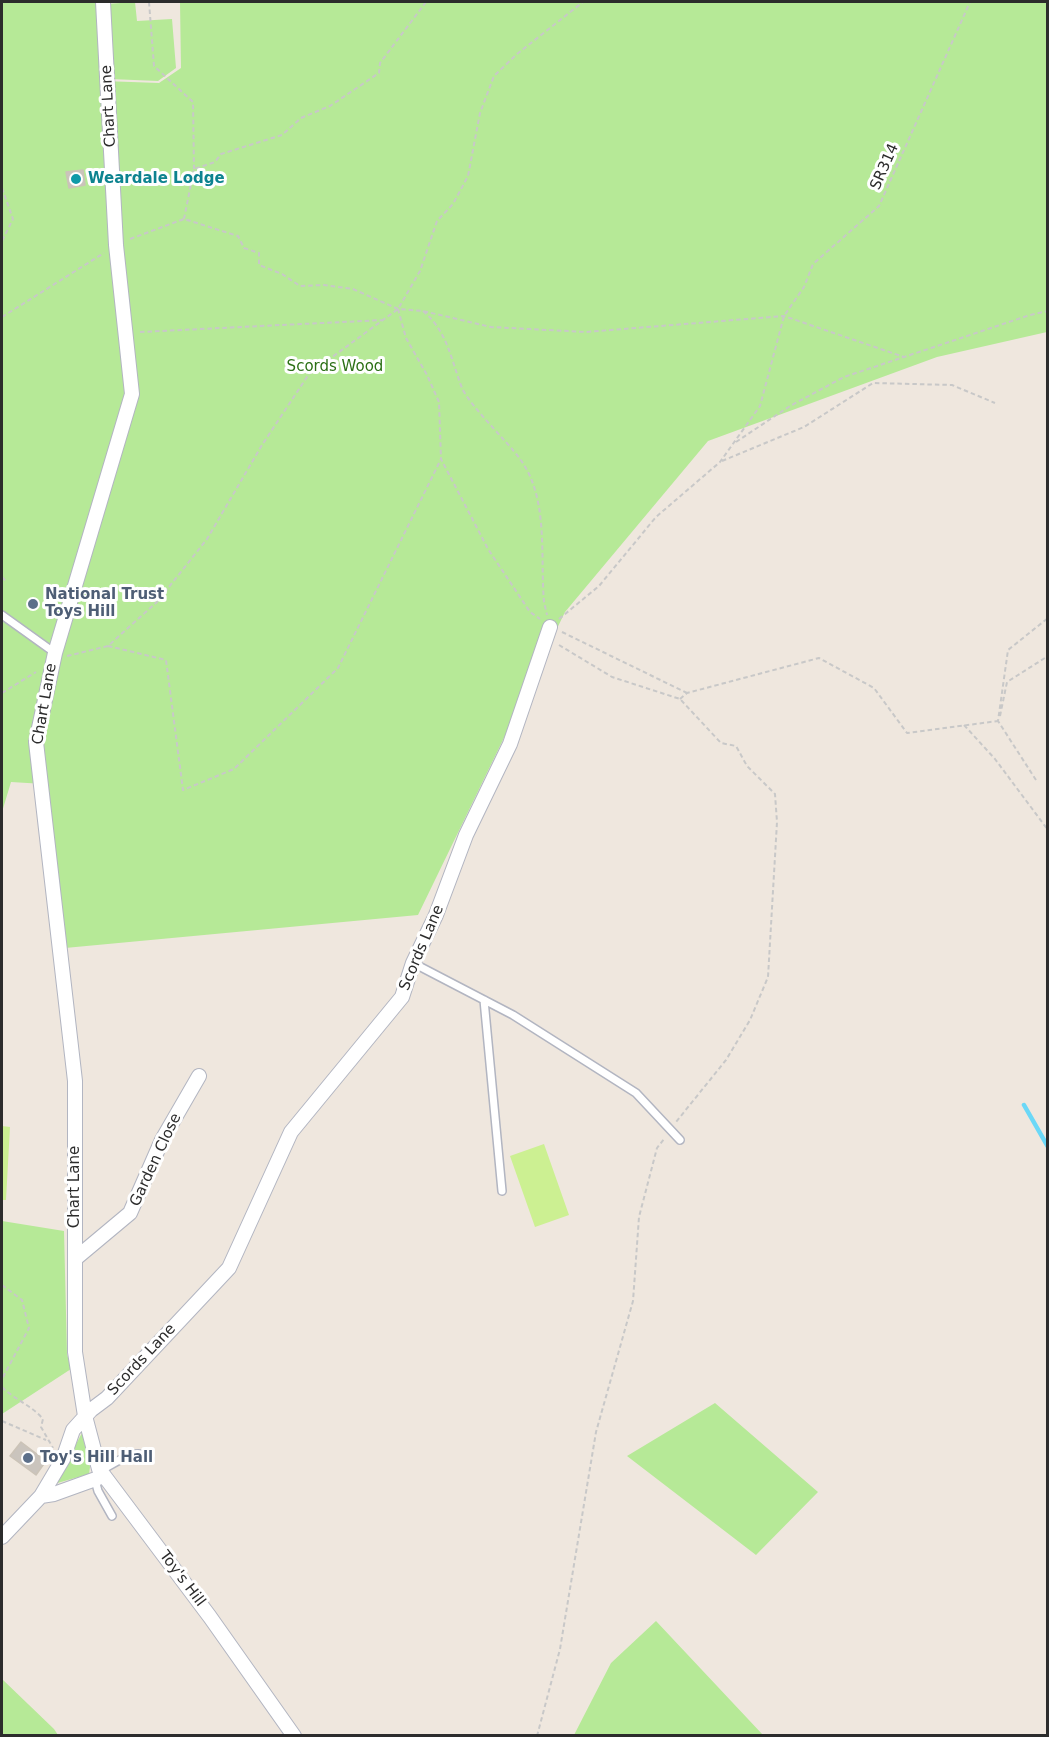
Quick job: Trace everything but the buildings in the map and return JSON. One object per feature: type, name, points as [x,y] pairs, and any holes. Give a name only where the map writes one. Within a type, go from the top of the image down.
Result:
[{"type":"street","name":"Chart Lane","points":[[85,1416],[75,1352],[75,1081],[36,742],[54,656],[132,394],[116,244],[103,2]]},
{"type":"street","name":"Scords Lane","points":[[2,1537],[41,1496],[63,1459],[73,1430],[85,1416],[107,1398],[229,1268],[291,1132],[402,997],[412,963],[436,915],[466,835],[510,744],[550,627]]},
{"type":"street","name":"Garden Close","points":[[75,1258],[130,1213],[162,1140],[199,1076]]},
{"type":"street","name":"Toy's Hill","points":[[85,1416],[100,1476],[210,1617],[294,1736]]},
{"type":"street","points":[[41,1496],[100,1476]]},
{"type":"lane","points":[[2,615],[54,656]]},
{"type":"lane","points":[[412,963],[513,1014],[636,1093],[680,1140]]},
{"type":"lane","points":[[484,1000],[502,1191]]},
{"type":"lane","points":[[112,1515],[98,1491],[100,1476],[124,1457],[138,1454],[150,1459]]},
{"type":"path","points":[[149,2],[154,66],[193,102],[194,169],[184,219]]},
{"type":"path","points":[[194,169],[215,162],[221,154],[282,135],[301,118],[330,106],[379,73],[380,63],[426,2]]},
{"type":"path","points":[[108,646],[157,602],[207,539],[262,445],[309,374],[398,309],[420,271],[437,221],[453,204],[468,176],[480,112],[494,76],[517,54],[583,2]]},
{"type":"path","name":"SR314","points":[[720,462],[760,406],[784,316],[804,287],[813,264],[879,206],[970,2]]},
{"type":"path","points":[[2,188],[13,219],[2,241]]},
{"type":"path","points":[[2,317],[116,244],[184,219],[238,236],[244,248],[259,253],[259,265],[282,273],[300,286],[324,285],[352,290],[398,309],[423,311],[491,327],[586,332],[784,316],[904,357]]},
{"type":"path","points":[[398,309],[406,338],[427,375],[438,402],[441,459],[488,549],[530,612],[550,627],[687,693]]},
{"type":"path","points":[[423,311],[435,321],[453,355],[463,389],[522,461],[537,493],[544,602],[550,627],[560,646],[612,677],[680,699],[722,743],[736,746],[747,766],[774,794],[777,822],[768,976],[750,1020],[726,1060],[657,1148],[639,1217],[633,1301],[596,1432],[560,1649],[537,1736]]},
{"type":"path","points":[[733,444],[790,406],[844,377],[1047,311]]},
{"type":"path","points":[[125,333],[383,320]]},
{"type":"path","points":[[550,627],[599,586],[656,517],[720,462],[804,428],[873,383],[952,385],[995,403]]},
{"type":"path","points":[[2,693],[54,656],[108,646],[166,660],[183,790],[234,769],[338,668],[441,459]]},
{"type":"path","points":[[2,577],[7,582]]},
{"type":"path","points":[[1036,780],[998,721],[1008,650],[1047,618]]},
{"type":"path","points":[[998,721],[1007,682],[1047,656]]},
{"type":"path","points":[[680,699],[687,693],[819,658],[874,688],[907,733],[998,721]]},
{"type":"path","points":[[964,725],[995,759],[1047,830]]},
{"type":"path","points":[[2,1285],[22,1300],[29,1328],[2,1378]]},
{"type":"path","points":[[2,1387],[14,1399],[34,1408],[43,1419],[41,1427],[47,1441],[2,1421]]},
{"type":"green space","name":"Scords Wood","points":[[2,2],[99,2],[103,81],[159,83],[181,68],[180,2],[1047,2],[1047,332],[937,357],[708,441],[565,612],[418,915],[65,948],[44,784],[11,782],[2,812]]},
{"type":"green space","points":[[135,2],[137,21],[172,19],[176,68],[158,81],[110,79],[106,4]]},
{"type":"green space","points":[[2,1126],[10,1127],[6,1200],[2,1200]]},
{"type":"green space","points":[[544,1144],[569,1215],[535,1227],[510,1156]]},
{"type":"green space","points":[[2,1221],[64,1231],[67,1354],[71,1369],[2,1414]]},
{"type":"green space","points":[[715,1403],[818,1492],[756,1555],[627,1456]]},
{"type":"green space","points":[[82,1433],[90,1467],[89,1474],[54,1484]]},
{"type":"green space","points":[[656,1621],[763,1735],[574,1735],[611,1663]]},
{"type":"green space","points":[[2,1679],[54,1729],[58,1735],[2,1735]]},
{"type":"waterway","points":[[1024,1105],[1048,1147]]},
{"type":"place","name":"Weardale Lodge","points":[[76,179]]},
{"type":"place","name":"National Trust Toys Hill","points":[[33,604]]},
{"type":"place","name":"Toy's Hill Hall","points":[[28,1458]]}]
